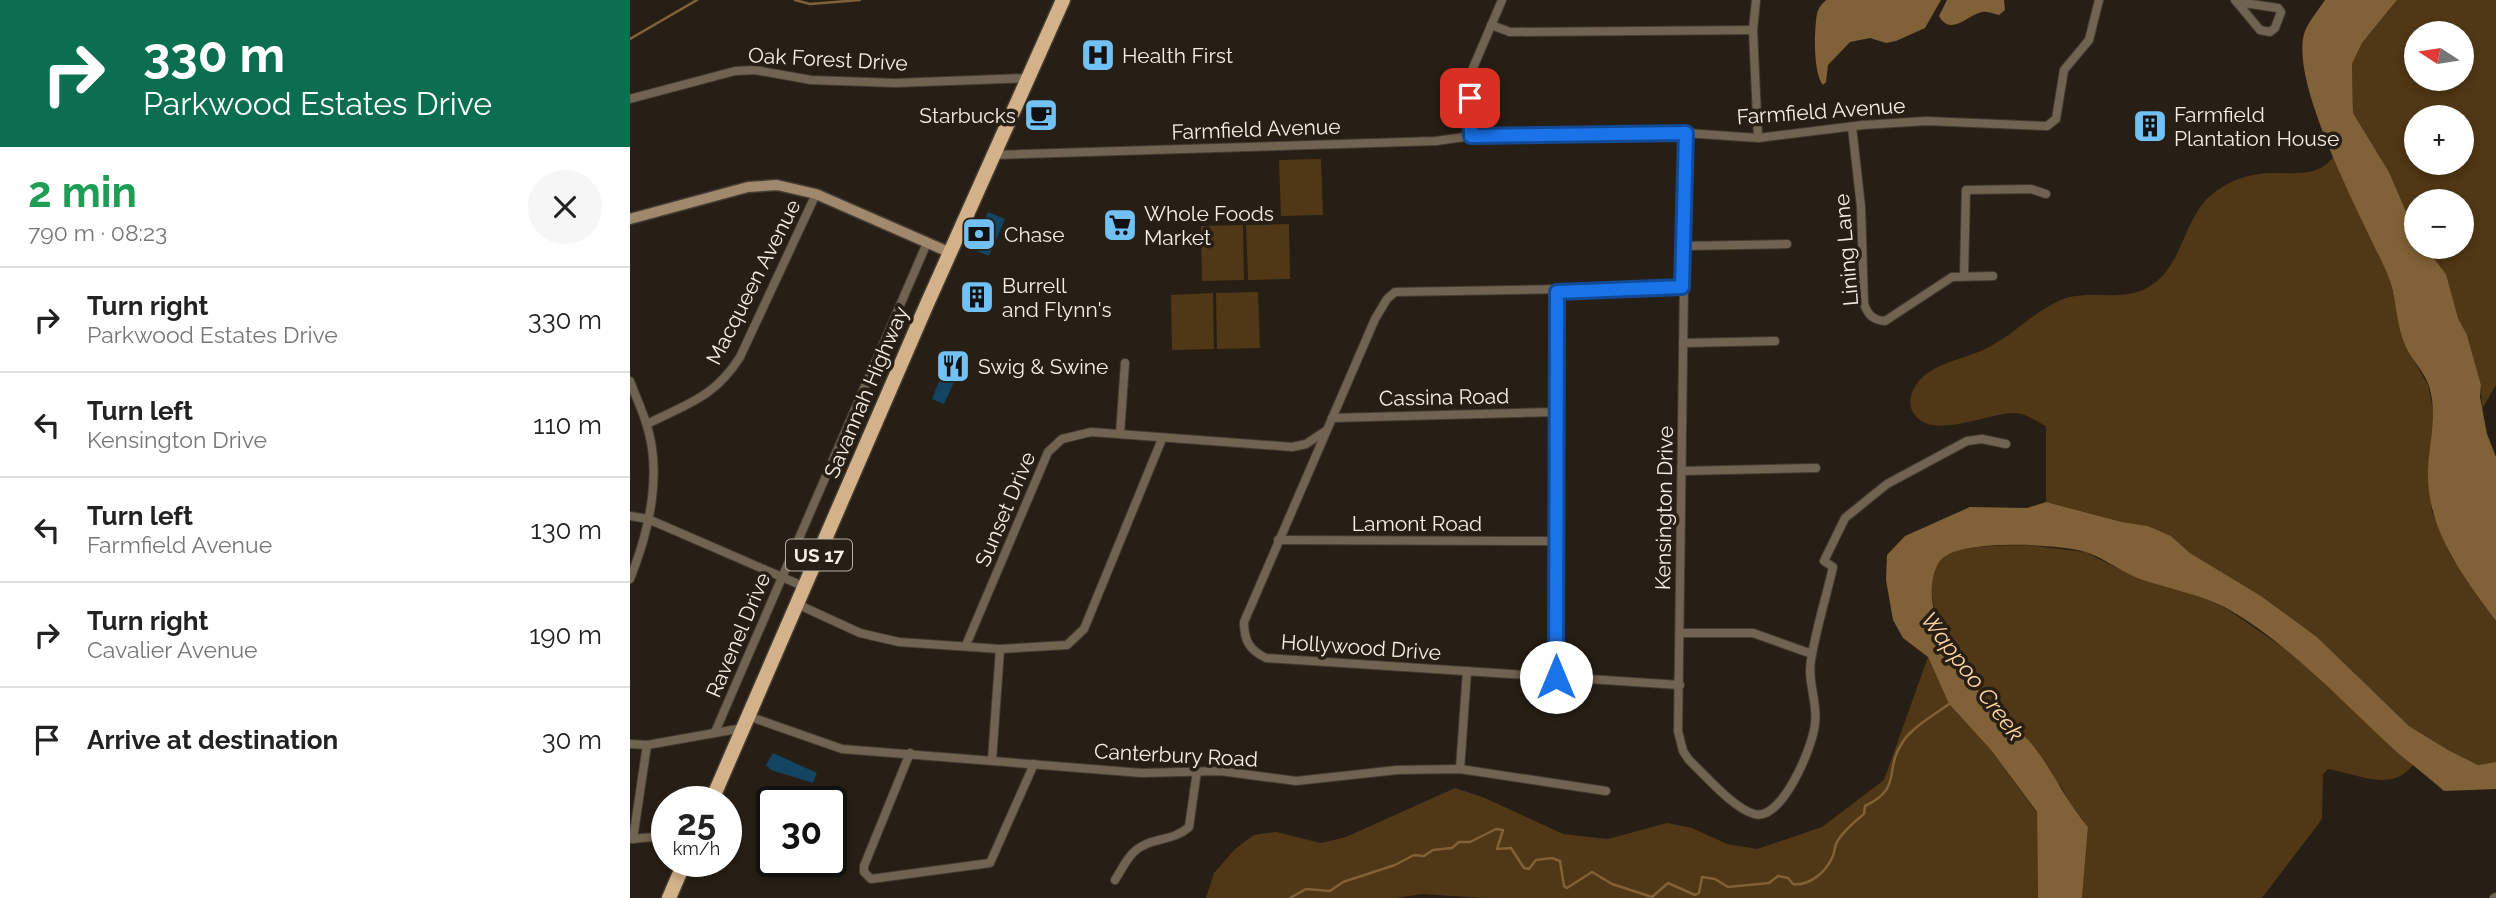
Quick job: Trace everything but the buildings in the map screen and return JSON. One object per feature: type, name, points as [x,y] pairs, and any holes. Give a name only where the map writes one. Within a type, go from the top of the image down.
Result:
[{"type":"highway","name":"Savannah Highway","points":[[718,786],[1063,0]]},
{"type":"highway","points":[[669,898],[678,877]]},
{"type":"main road","points":[[630,219],[748,187],[778,185],[816,194],[951,253]]},
{"type":"street","points":[[1471,136],[1470,80],[1502,0]]},
{"type":"street","points":[[1756,0],[1754,30],[1758,138]]},
{"type":"street","name":"Farmfield Avenue","points":[[994,155],[1436,141],[1471,136],[1686,133],[1758,138],[1926,121],[2047,126],[2053,124],[2064,70],[2089,40],[2099,0]]},
{"type":"street","points":[[2236,1],[2278,8],[2281,12],[2275,28],[2270,32],[2260,30],[2236,1]]},
{"type":"street","points":[[1491,25],[1510,32],[1754,30]]},
{"type":"street","name":"Oak Forest Drive","points":[[630,100],[735,71],[755,70],[811,80],[883,83],[1028,78]]},
{"type":"street","name":"Lining Lane","points":[[1852,127],[1861,207],[1864,304],[1867,313],[1872,318],[1885,321],[1952,277],[1993,276]]},
{"type":"street","name":"Kensington Drive","points":[[1686,133],[1678,731],[1683,751],[1689,760],[1740,806],[1754,814],[1765,814],[1776,808],[1784,799],[1814,729],[1815,710],[1809,679],[1812,654]]},
{"type":"street","points":[[1964,275],[1966,190],[2031,189],[2046,194]]},
{"type":"street","name":"Macqueen Avenue","points":[[647,424],[710,393],[728,376],[740,357],[816,194]]},
{"type":"street","name":"Ravenel Drive","points":[[715,732],[927,243]]},
{"type":"street","points":[[1683,246],[1787,244]]},
{"type":"street","points":[[1556,677],[1557,292],[1682,287]]},
{"type":"street","name":"Hollywood Drive","points":[[1557,292],[1395,292],[1387,299],[1375,319],[1278,540],[1244,622],[1245,640],[1258,654],[1266,658],[1679,685]]},
{"type":"street","points":[[1683,343],[1775,341]]},
{"type":"street","points":[[1120,434],[1125,363]]},
{"type":"street","points":[[630,381],[647,424],[654,474],[648,519],[630,579]]},
{"type":"street","name":"Cassina Road","points":[[1332,418],[1556,412]]},
{"type":"street","name":"Sunset Drive","points":[[965,645],[1048,452],[1062,439],[1079,433],[1120,434],[1292,447],[1316,439],[1326,429]]},
{"type":"street","points":[[797,604],[860,633],[879,638],[1000,649],[1067,645],[1084,629],[1162,439]]},
{"type":"street","points":[[1680,633],[1754,633],[1812,654],[1833,567],[1824,561],[1835,535],[1853,508],[1887,484],[1967,441],[1982,439],[2006,444]]},
{"type":"street","points":[[1682,471],[1816,468]]},
{"type":"street","points":[[630,516],[648,519],[805,587]]},
{"type":"street","name":"Lamont Road","points":[[1278,540],[1556,541]]},
{"type":"street","points":[[992,760],[1000,649]]},
{"type":"street","points":[[1460,769],[1467,671]]},
{"type":"street","points":[[630,744],[647,745],[715,732],[746,722]]},
{"type":"street","name":"Canterbury Road","points":[[746,722],[842,749],[1142,773],[1197,771],[1296,780],[1397,770],[1460,769],[1606,791]]},
{"type":"street","points":[[647,745],[631,839],[651,837]]},
{"type":"street","points":[[910,753],[864,866],[864,872],[871,879],[990,863],[1034,764]]},
{"type":"street","points":[[1115,880],[1133,853],[1142,846],[1174,838],[1189,827],[1197,771]]},
{"type":"shaded area","points":[[1826,0],[1941,0],[1925,28],[1886,43],[1870,38],[1850,42],[1828,65],[1826,82],[1823,85],[1817,71],[1815,30],[1820,6]]},
{"type":"shaded area","points":[[1947,0],[2004,0],[2005,10],[1999,15],[1982,12],[1949,25],[1939,16]]},
{"type":"shaded area","points":[[2325,0],[2397,0],[2362,43],[2352,64],[2353,113],[2389,172],[2404,207],[2404,259],[2434,259],[2446,274],[2458,318],[2467,335],[2481,385],[2480,397],[2487,434],[2496,457],[2496,621],[2459,569],[2433,512],[2428,470],[2433,418],[2432,397],[2424,375],[2405,345],[2387,273],[2317,116],[2302,54],[2305,31]]},
{"type":"shaded area","points":[[2397,0],[2496,0],[2496,385],[2482,409],[2481,385],[2467,335],[2458,318],[2446,274],[2434,259],[2474,259],[2474,189],[2404,189],[2404,207],[2389,172],[2353,113],[2352,64],[2362,43]]},
{"type":"shaded area","points":[[2333,157],[2389,276],[2405,345],[2428,385],[2434,414],[2428,470],[2432,512],[2450,554],[2496,621],[2496,762],[2478,765],[2409,726],[2317,637],[2261,596],[2190,553],[2171,536],[2148,526],[2046,502],[2046,426],[2017,413],[1936,425],[1924,422],[1912,411],[1911,398],[1914,389],[1925,375],[1995,344],[2051,305],[2081,295],[2134,293],[2158,280],[2176,256],[2195,215],[2215,192],[2225,185],[2253,175],[2309,172],[2326,164]]},
{"type":"shaded area","points":[[1321,159],[1323,215],[1281,216],[1279,160]]},
{"type":"shaded area","points":[[1289,224],[1290,279],[1248,280],[1246,225]]},
{"type":"shaded area","points":[[1243,225],[1244,280],[1202,281],[1201,226]]},
{"type":"shaded area","points":[[1258,292],[1260,348],[1217,349],[1216,293]]},
{"type":"shaded area","points":[[1213,293],[1214,349],[1172,350],[1171,295]]},
{"type":"shaded area","points":[[2046,502],[2148,526],[2171,536],[2190,553],[2261,596],[2317,637],[2409,726],[2478,765],[2496,762],[2496,789],[2444,791],[2292,655],[2252,624],[2219,604],[2135,577],[2082,551],[2013,545],[1974,547],[1946,556],[1938,564],[1932,599],[1941,634],[1971,681],[2035,748],[2088,827],[2082,898],[2038,898],[2037,812],[1991,750],[1949,704],[1928,657],[1903,638],[1893,620],[1886,580],[1887,555],[1905,536],[1970,507],[2027,508]]},
{"type":"shaded area","points":[[2027,545],[2085,552],[2136,577],[2203,597],[2229,610],[2295,656],[2413,765],[2395,778],[2384,780],[2328,769],[2323,774],[2322,819],[2262,898],[2082,898],[2088,827],[2073,810],[2062,788],[1956,662],[1934,608],[1932,578],[1937,565],[1946,556],[1963,549],[1985,546]]},
{"type":"shaded area","points":[[1928,657],[1949,704],[1991,750],[2037,813],[2038,898],[1483,898],[1422,894],[1397,898],[1206,898],[1214,873],[1235,849],[1254,835],[1276,832],[1321,843],[1346,837],[1455,788],[1485,798],[1563,834],[1608,839],[1667,823],[1692,828],[1727,844],[1757,849],[1822,827],[1884,780]]},
{"type":"waterway","points":[[630,39],[697,0]]},
{"type":"waterway","points":[[795,0],[810,4],[860,0]]},
{"type":"waterway","points":[[1290,898],[1306,889],[1330,891],[1343,882],[1395,865],[1414,855],[1424,856],[1433,850],[1452,848],[1459,842],[1470,842],[1496,829],[1503,830],[1497,849],[1511,848],[1524,868],[1529,869],[1536,860],[1552,858],[1560,861],[1564,886],[1567,888],[1592,872],[1612,884],[1652,897],[1668,883],[1695,895],[1699,893],[1702,877],[1715,879],[1728,887],[1769,883],[1778,876],[1788,878],[1793,884],[1805,883],[1825,869],[1842,834],[1864,814],[1865,806],[1877,799],[1889,785],[1897,753],[1906,737],[1949,704]]},
{"type":"place","name":"Health First","points":[[1098,55]]},
{"type":"place","name":"Starbucks","points":[[1041,115]]},
{"type":"place","name":"Farmfield Plantation House","points":[[2150,126]]},
{"type":"place","name":"Whole Foods Market","points":[[1120,225]]},
{"type":"place","name":"Chase","points":[[979,234]]},
{"type":"place","name":"Burrell and Flynn's","points":[[977,297]]},
{"type":"place","name":"Swig & Swine","points":[[953,366]]},
{"type":"route","points":[[1470,98],[1471,136],[1686,133],[1682,287],[1557,292],[1556,677]]},
{"type":"water label","name":"Wappoo Creek","points":[[1973,676]]}]
